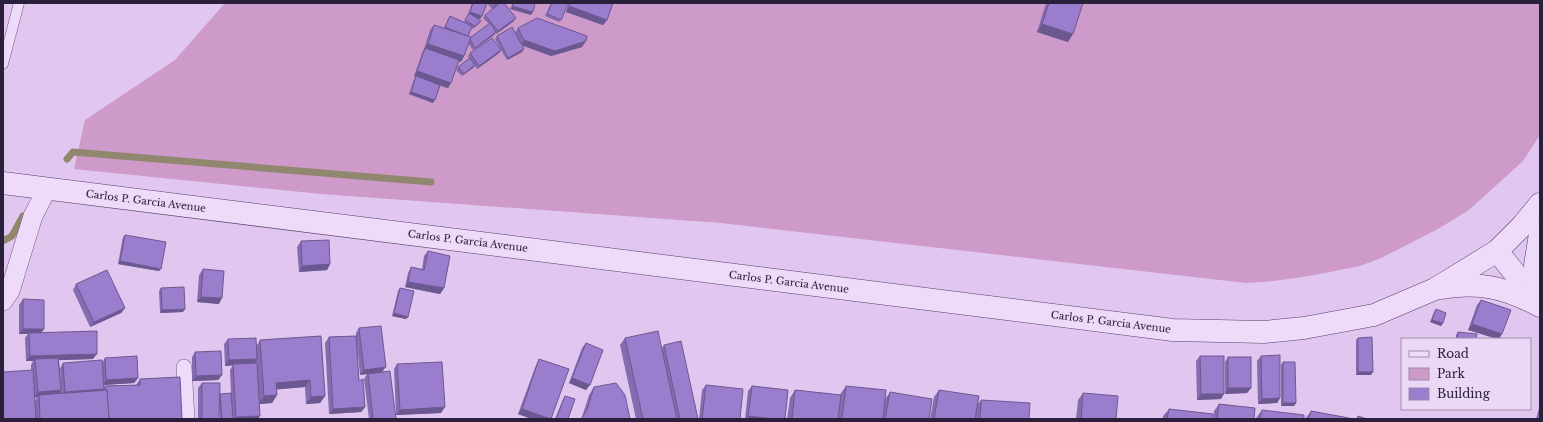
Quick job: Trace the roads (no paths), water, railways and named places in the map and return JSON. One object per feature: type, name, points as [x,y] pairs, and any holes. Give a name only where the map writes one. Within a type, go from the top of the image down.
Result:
[{"type":"main road","name":"Carlos P. Garcia Avenue","points":[[3,183],[1173,330],[1264,332],[1304,328],[1374,314],[1435,289],[1497,251],[1522,226],[1540,204]]},
{"type":"main road","points":[[1540,234],[1535,265],[1540,302]]},
{"type":"main road","points":[[1497,251],[1540,306]]},
{"type":"main road","points":[[1435,289],[1462,284],[1490,286],[1516,293],[1540,306]]},
{"type":"street","points":[[3,300],[10,290],[33,216],[47,189]]},
{"type":"street","points":[[184,367],[187,419]]},
{"type":"lane","points":[[3,64],[19,3]]},
{"type":"waterway","points":[[67,159],[73,152],[431,182]]},
{"type":"waterway","points":[[3,241],[12,236],[23,216]]}]
